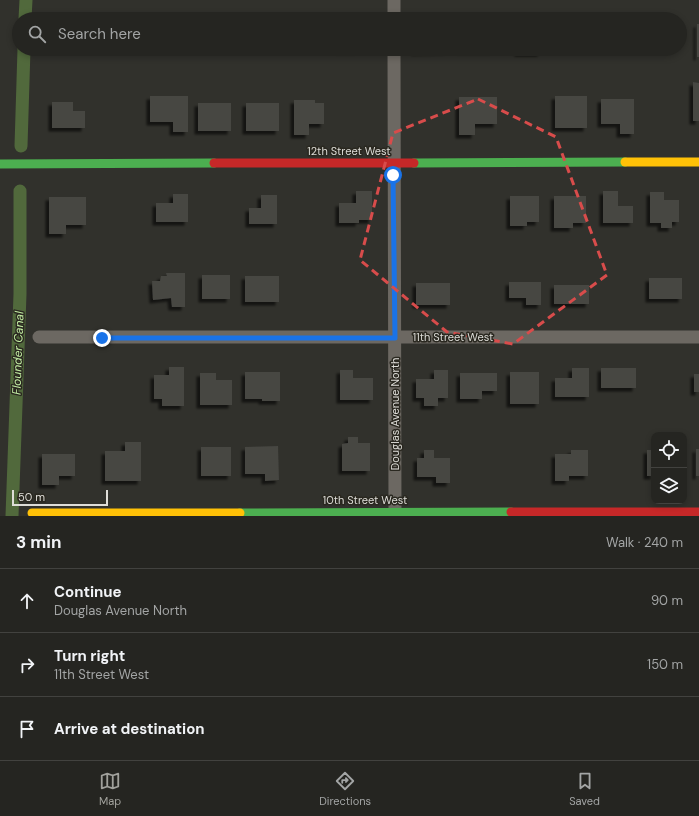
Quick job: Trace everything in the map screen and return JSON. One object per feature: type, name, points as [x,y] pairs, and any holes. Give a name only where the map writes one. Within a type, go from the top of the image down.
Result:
[{"type":"street","points":[[394,0],[394,12]]},
{"type":"street","name":"Douglas Avenue North","points":[[394,56],[395,514]]},
{"type":"street","name":"12th Street West","points":[[0,164],[699,162]]},
{"type":"street","name":"11th Street West","points":[[39,337],[699,337]]},
{"type":"street","name":"10th Street West","points":[[32,513],[395,514],[699,512]]},
{"type":"highlighted area","points":[[478,99],[556,137],[607,275],[513,344],[447,332],[360,260],[393,133]]},
{"type":"building","points":[[697,24],[699,24],[699,57],[697,57]]},
{"type":"building","points":[[693,82],[699,83],[699,121],[693,121]]},
{"type":"building","points":[[150,96],[188,96],[188,132],[173,132],[173,122],[150,122]]},
{"type":"building","points":[[555,96],[587,96],[587,128],[555,128]]},
{"type":"building","points":[[459,97],[497,97],[497,124],[475,124],[475,135],[459,135]]},
{"type":"building","points":[[601,99],[634,99],[634,134],[620,134],[620,124],[601,124]]},
{"type":"building","points":[[294,100],[315,100],[315,103],[324,103],[324,124],[309,124],[309,135],[294,135]]},
{"type":"building","points":[[52,102],[73,102],[73,111],[85,111],[85,128],[52,128]]},
{"type":"building","points":[[198,103],[231,103],[231,131],[198,131]]},
{"type":"building","points":[[246,103],[279,103],[279,131],[246,131]]},
{"type":"building","points":[[356,191],[372,191],[372,220],[359,220],[359,223],[339,223],[339,203],[356,203]]},
{"type":"building","points":[[603,191],[618,191],[618,206],[633,206],[633,223],[603,223]]},
{"type":"building","points":[[650,192],[664,192],[664,200],[679,200],[679,222],[672,222],[672,228],[661,228],[661,223],[650,223]]},
{"type":"building","points":[[173,194],[188,194],[188,222],[156,222],[156,203],[173,203]]},
{"type":"building","points":[[261,195],[277,195],[277,224],[249,224],[249,208],[261,208]]},
{"type":"building","points":[[510,196],[539,196],[539,222],[527,222],[527,226],[510,226]]},
{"type":"building","points":[[554,196],[586,196],[586,223],[573,223],[573,228],[554,228]]},
{"type":"building","points":[[49,197],[86,197],[86,225],[66,225],[66,234],[49,234]]},
{"type":"building","points":[[166,273],[185,273],[185,307],[172,307],[171,298],[153,300],[152,281],[160,281],[161,276],[167,276]]},
{"type":"building","points":[[202,275],[230,275],[230,299],[202,299]]},
{"type":"building","points":[[245,276],[279,276],[279,302],[245,302]]},
{"type":"building","points":[[649,278],[682,278],[682,299],[649,299]]},
{"type":"building","points":[[509,282],[541,282],[541,305],[526,305],[526,298],[509,298]]},
{"type":"building","points":[[416,283],[450,283],[450,305],[416,305]]},
{"type":"building","points":[[554,285],[589,285],[589,304],[554,304]]},
{"type":"building","points":[[169,367],[184,367],[184,406],[162,406],[162,399],[154,399],[154,375],[169,375]]},
{"type":"building","points":[[572,368],[589,368],[589,397],[555,397],[555,378],[572,378]]},
{"type":"building","points":[[601,368],[636,368],[636,388],[601,388]]},
{"type":"building","points":[[340,370],[353,370],[353,378],[373,378],[373,400],[340,400]]},
{"type":"building","points":[[434,370],[448,370],[448,398],[438,398],[438,406],[424,406],[424,398],[416,398],[416,379],[434,379]]},
{"type":"building","points":[[245,372],[280,372],[280,401],[245,399]]},
{"type":"building","points":[[510,372],[539,372],[539,404],[510,404]]},
{"type":"building","points":[[200,373],[216,373],[216,380],[232,380],[232,405],[200,405]]},
{"type":"building","points":[[460,373],[497,373],[497,391],[482,391],[482,399],[460,399]]},
{"type":"building","points":[[694,374],[699,374],[699,392],[694,392]]},
{"type":"building","points":[[348,437],[358,437],[358,443],[370,443],[370,471],[342,471],[342,444],[348,443]]},
{"type":"building","points":[[125,442],[141,442],[141,481],[105,481],[105,451],[125,451]]},
{"type":"building","points":[[278,446],[279,480],[265,481],[265,474],[245,474],[245,447]]},
{"type":"building","points":[[201,447],[231,447],[231,476],[201,476]]},
{"type":"building","points":[[696,449],[699,449],[699,476],[696,476]]},
{"type":"building","points":[[424,450],[434,450],[434,458],[450,458],[450,483],[436,483],[436,477],[417,477],[417,458],[424,458]]},
{"type":"building","points":[[571,450],[588,450],[588,476],[569,476],[569,481],[555,481],[555,454],[571,454]]},
{"type":"building","points":[[647,450],[651,450],[651,476],[647,476]]},
{"type":"building","points":[[42,454],[75,454],[75,476],[59,476],[59,485],[42,485]]},
{"type":"waterway","name":"Flounder Canal","points":[[25,12],[26,0]]},
{"type":"waterway","name":"Flounder Canal","points":[[21,146],[24,56]]},
{"type":"waterway","name":"Flounder Canal","points":[[12,516],[20,294],[20,191]]},
{"type":"traffic: fast","points":[[414,163],[625,162]]},
{"type":"traffic: fast","points":[[0,164],[214,163]]},
{"type":"traffic: fast","points":[[240,513],[511,512]]},
{"type":"traffic: slow","points":[[625,162],[699,162]]},
{"type":"traffic: slow","points":[[32,513],[240,513]]},
{"type":"traffic: jam","points":[[214,163],[414,163]]},
{"type":"traffic: jam","points":[[511,512],[699,512]]},
{"type":"route","points":[[102,338],[395,338],[393,175]]}]
